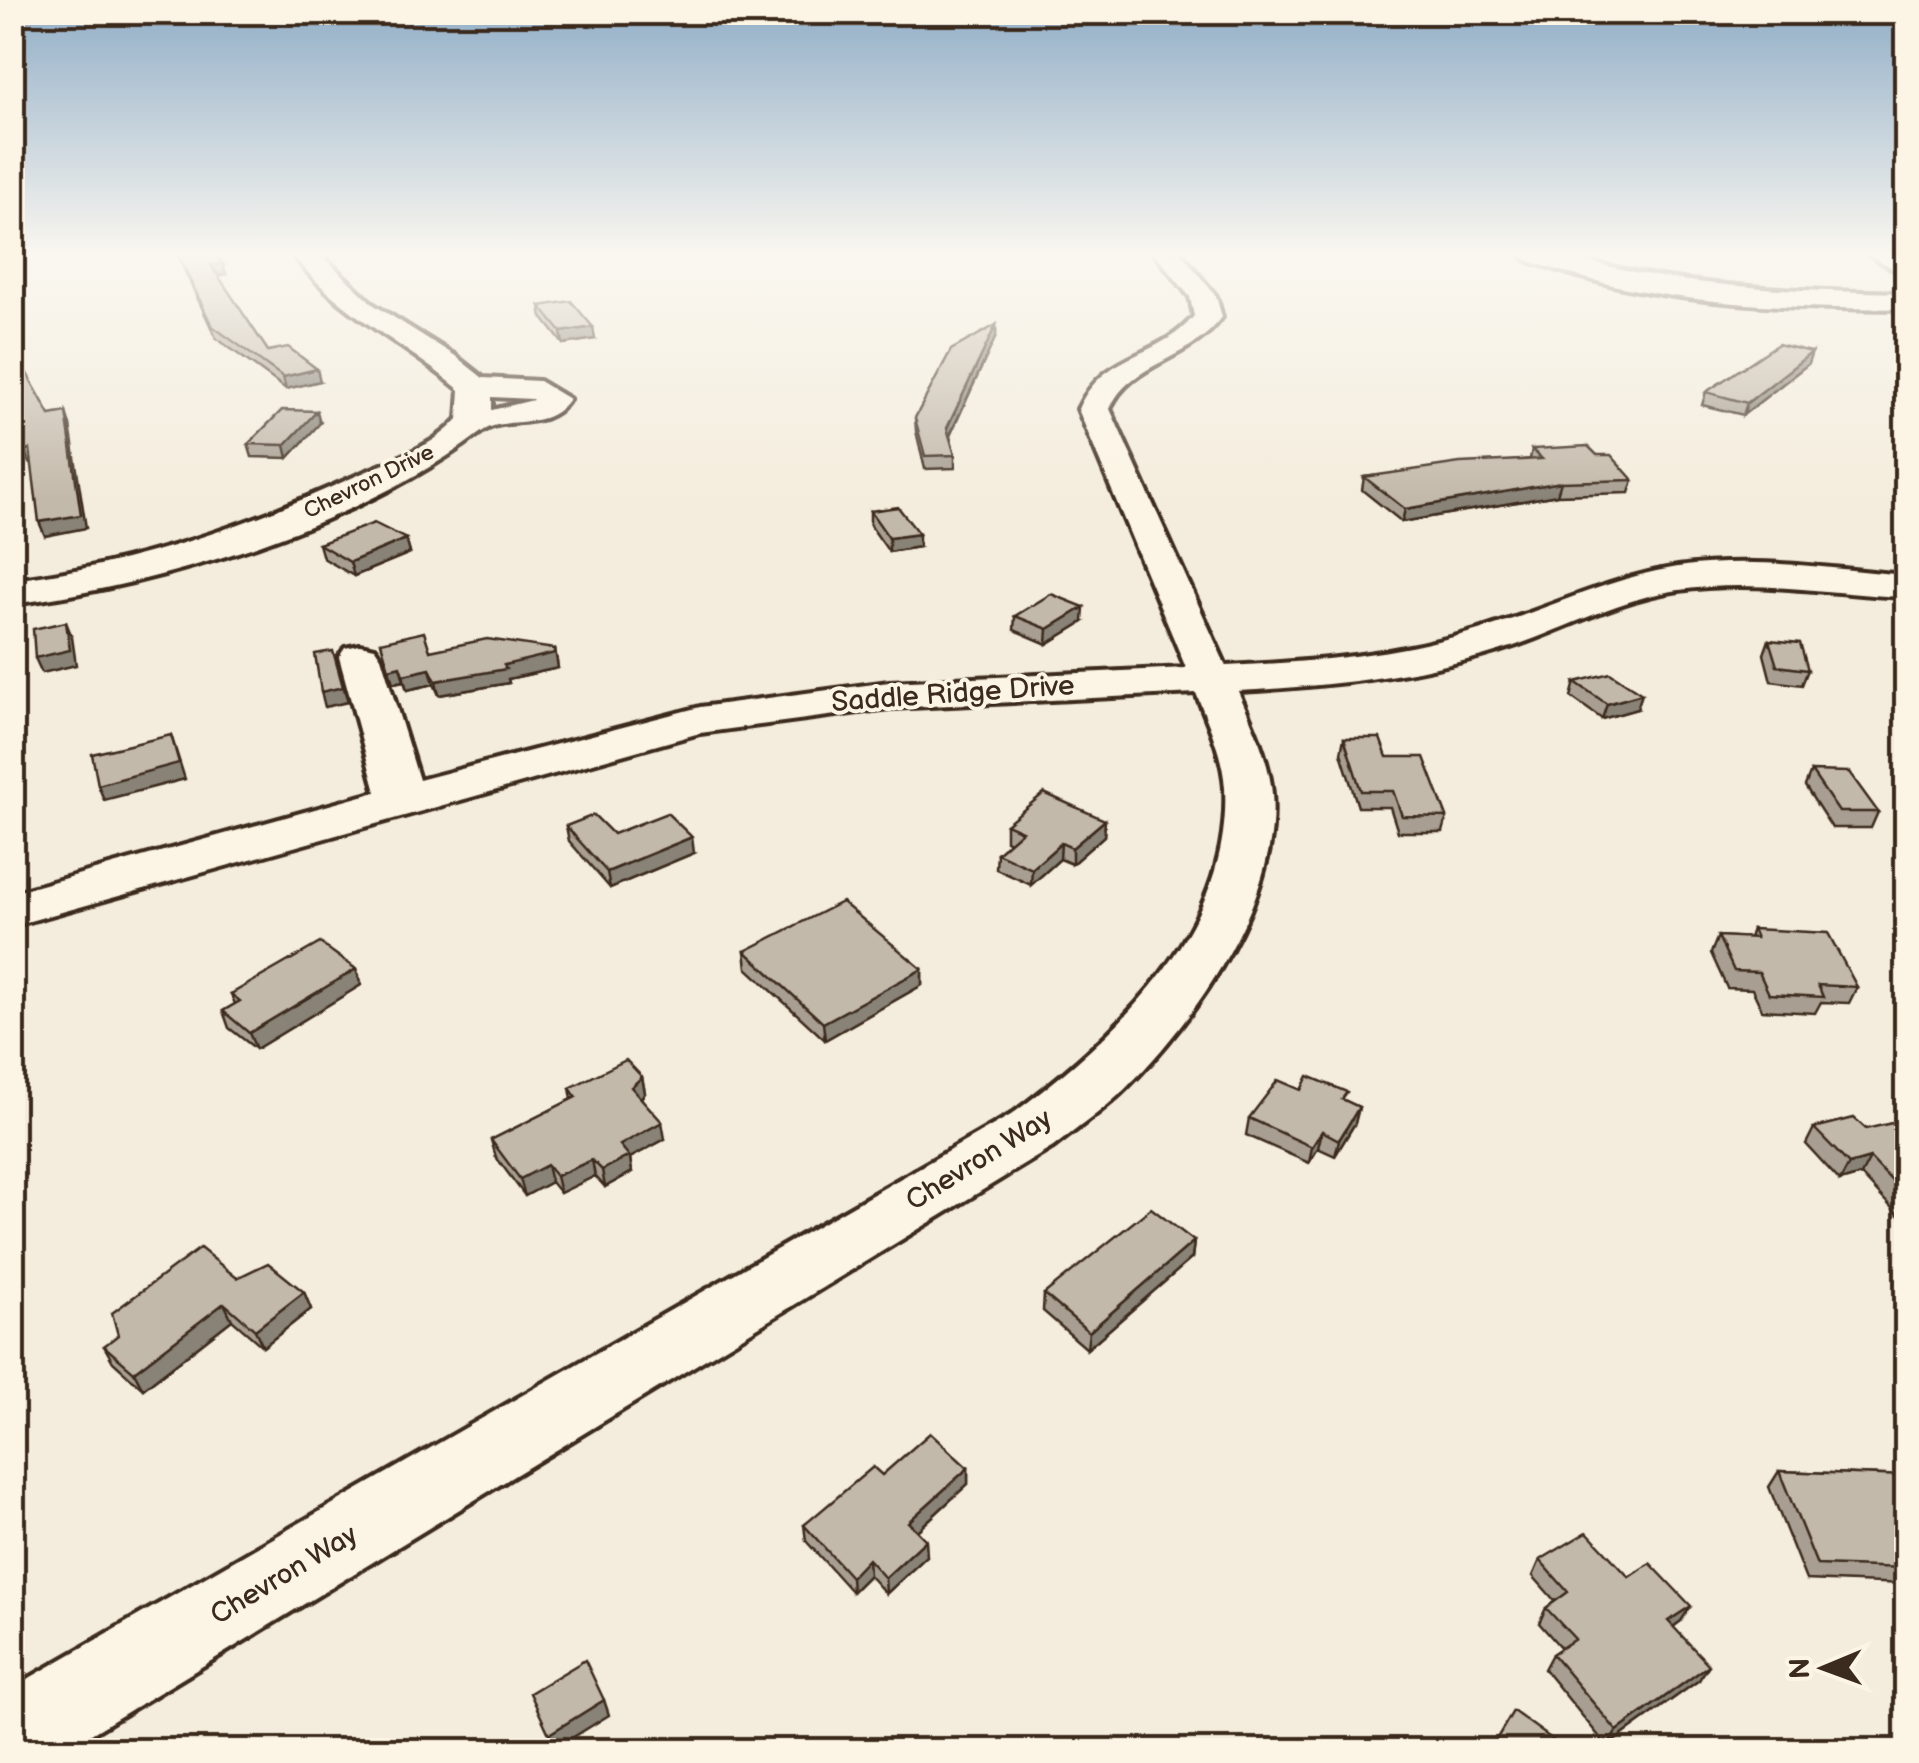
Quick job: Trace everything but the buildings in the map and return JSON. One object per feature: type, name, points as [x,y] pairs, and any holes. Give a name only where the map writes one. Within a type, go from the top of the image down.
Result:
[{"type":"street","points":[[400,334],[444,361],[475,387],[540,390],[554,399],[538,411],[471,423]]},
{"type":"street","name":"Chevron Way","points":[[12,1735],[1032,1131],[1103,1076],[1158,1019],[1196,965],[1223,911],[1245,846],[1248,787],[1236,736],[1214,679],[1094,409],[1098,393],[1112,378],[1187,341],[1193,334]]},
{"type":"street","points":[[471,423],[478,404],[475,387]]},
{"type":"street","name":"Chevron Drive","points":[[12,592],[95,582],[216,551],[422,458],[471,423]]},
{"type":"street","name":"Saddle Ridge Drive","points":[[12,910],[630,737],[784,706],[889,695],[1327,674],[1426,658],[1500,637],[1627,590],[1681,578],[1753,575],[1906,586]]},
{"type":"street","points":[[360,656],[402,800]]}]
